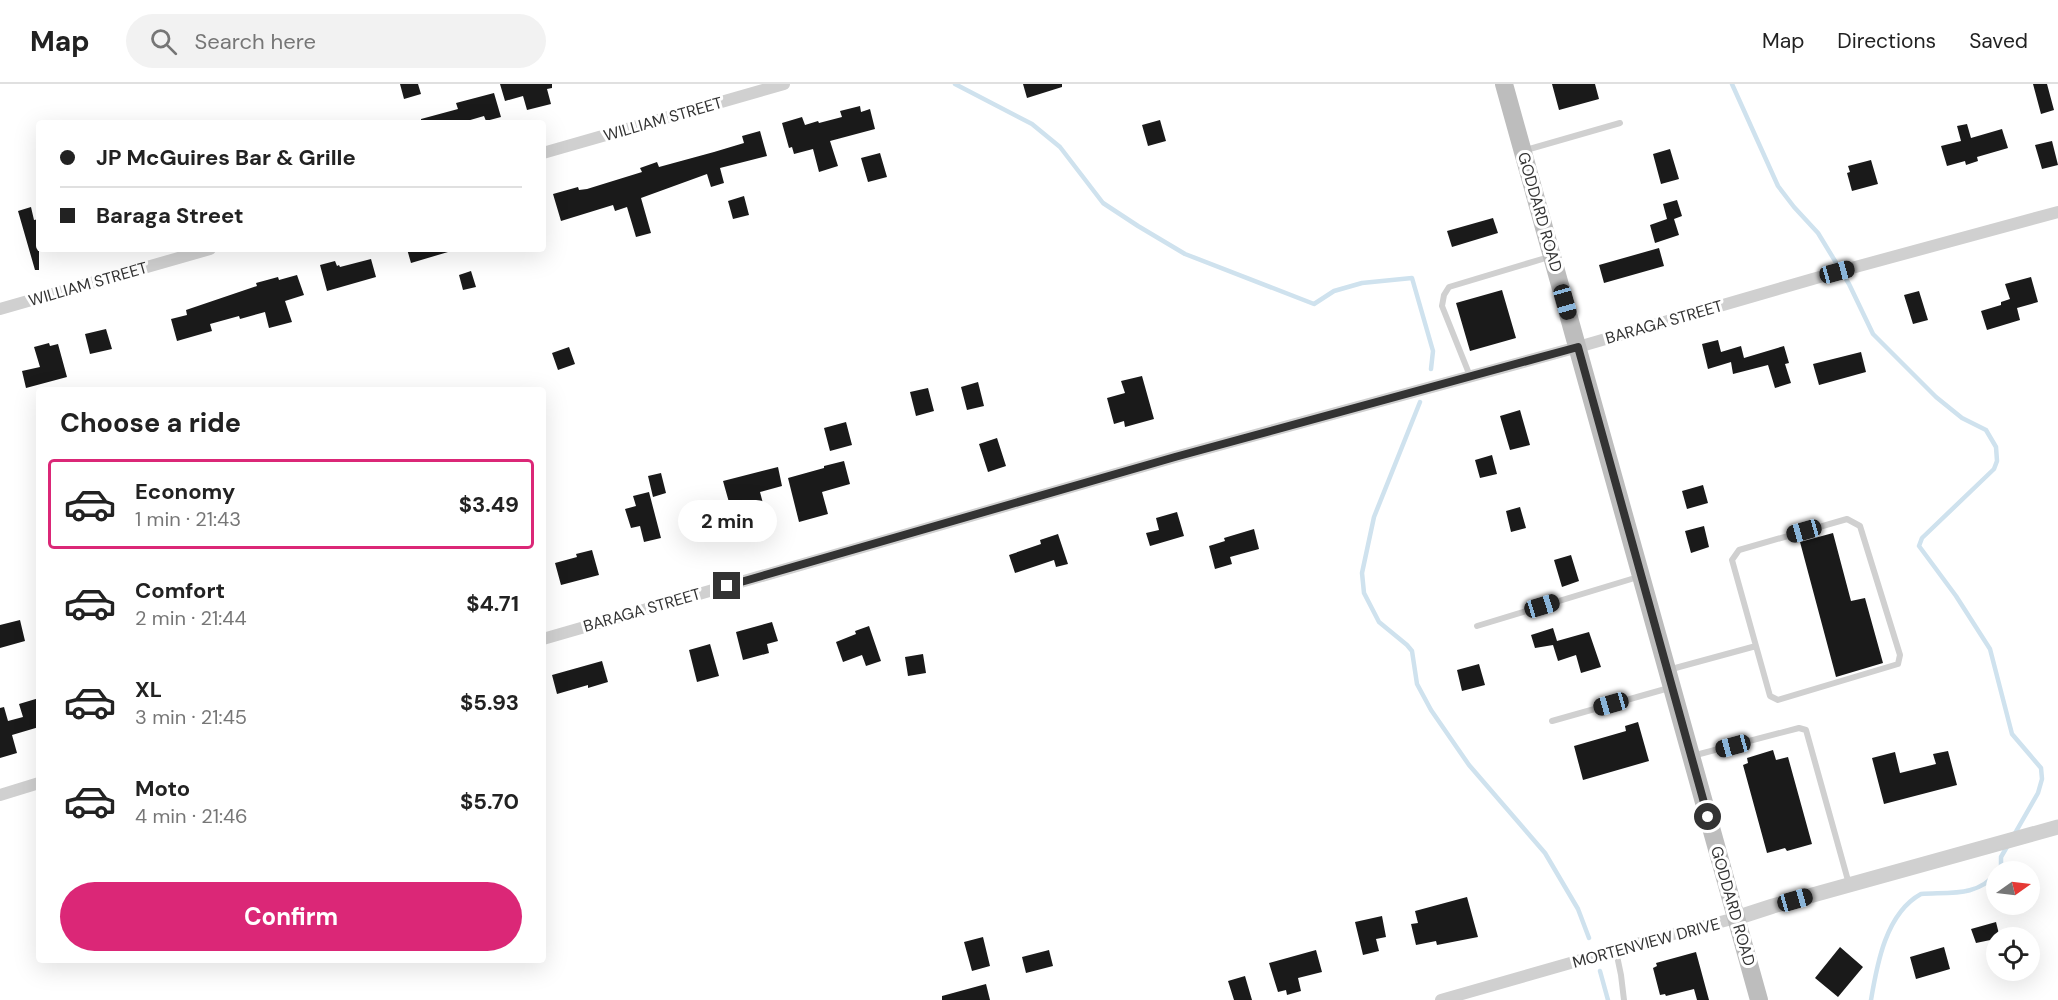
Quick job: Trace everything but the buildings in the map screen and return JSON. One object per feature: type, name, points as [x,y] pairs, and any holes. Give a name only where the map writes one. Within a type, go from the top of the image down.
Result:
[{"type":"main road","name":"GODDARD ROAD","points":[[1504,84],[1759,1000]]},
{"type":"street","name":"WILLIAM STREET","points":[[546,152],[784,84]]},
{"type":"street","name":"BARAGA STREET","points":[[546,638],[1175,457],[2058,212]]},
{"type":"street","name":"WILLIAM STREET","points":[[0,309],[200,252]]},
{"type":"street","points":[[0,795],[36,784]]},
{"type":"street","name":"MORTENVIEW DRIVE","points":[[1441,1000],[2056,828]]},
{"type":"lane","points":[[1523,151],[1620,123]]},
{"type":"lane","points":[[1470,376],[1442,306],[1444,295],[1449,287],[1552,256]]},
{"type":"lane","points":[[1847,519],[1860,526],[1900,655],[1898,664],[1778,700],[1770,696],[1756,646],[1732,560],[1738,550],[1847,519]]},
{"type":"lane","points":[[1477,626],[1641,576]]},
{"type":"lane","points":[[1552,721],[1756,646]]},
{"type":"lane","points":[[1691,757],[1799,728],[1806,730],[1849,885]]},
{"type":"lane","points":[[1616,951],[1622,975],[1624,1000]]},
{"type":"waterway","points":[[955,84],[1032,124],[1060,147],[1103,203],[1185,254],[1314,304],[1334,291],[1362,283],[1412,278],[1433,351],[1431,369]]},
{"type":"waterway","points":[[1732,84],[1778,186],[1818,233],[1849,284],[1873,334],[1936,397],[1962,418],[1986,430],[1996,447],[1997,461],[1994,469],[1922,538],[1919,546],[1956,596],[1990,649],[2012,734],[2041,768],[2042,779],[2038,793],[2014,835]]},
{"type":"waterway","points":[[1420,402],[1374,517],[1362,573],[1364,593],[1379,622],[1412,651],[1417,684],[1431,710],[1469,765],[1545,853],[1578,909],[1589,938]]},
{"type":"waterway","points":[[2001,861],[2008,845]]},
{"type":"waterway","points":[[1871,1000],[1876,971],[1885,941],[1891,926],[1909,903],[1921,894],[1962,892],[1986,883]]},
{"type":"waterway","points":[[1600,971],[1608,1000]]},
{"type":"route","points":[[727,586],[1175,457],[1578,347],[1708,817]]}]
